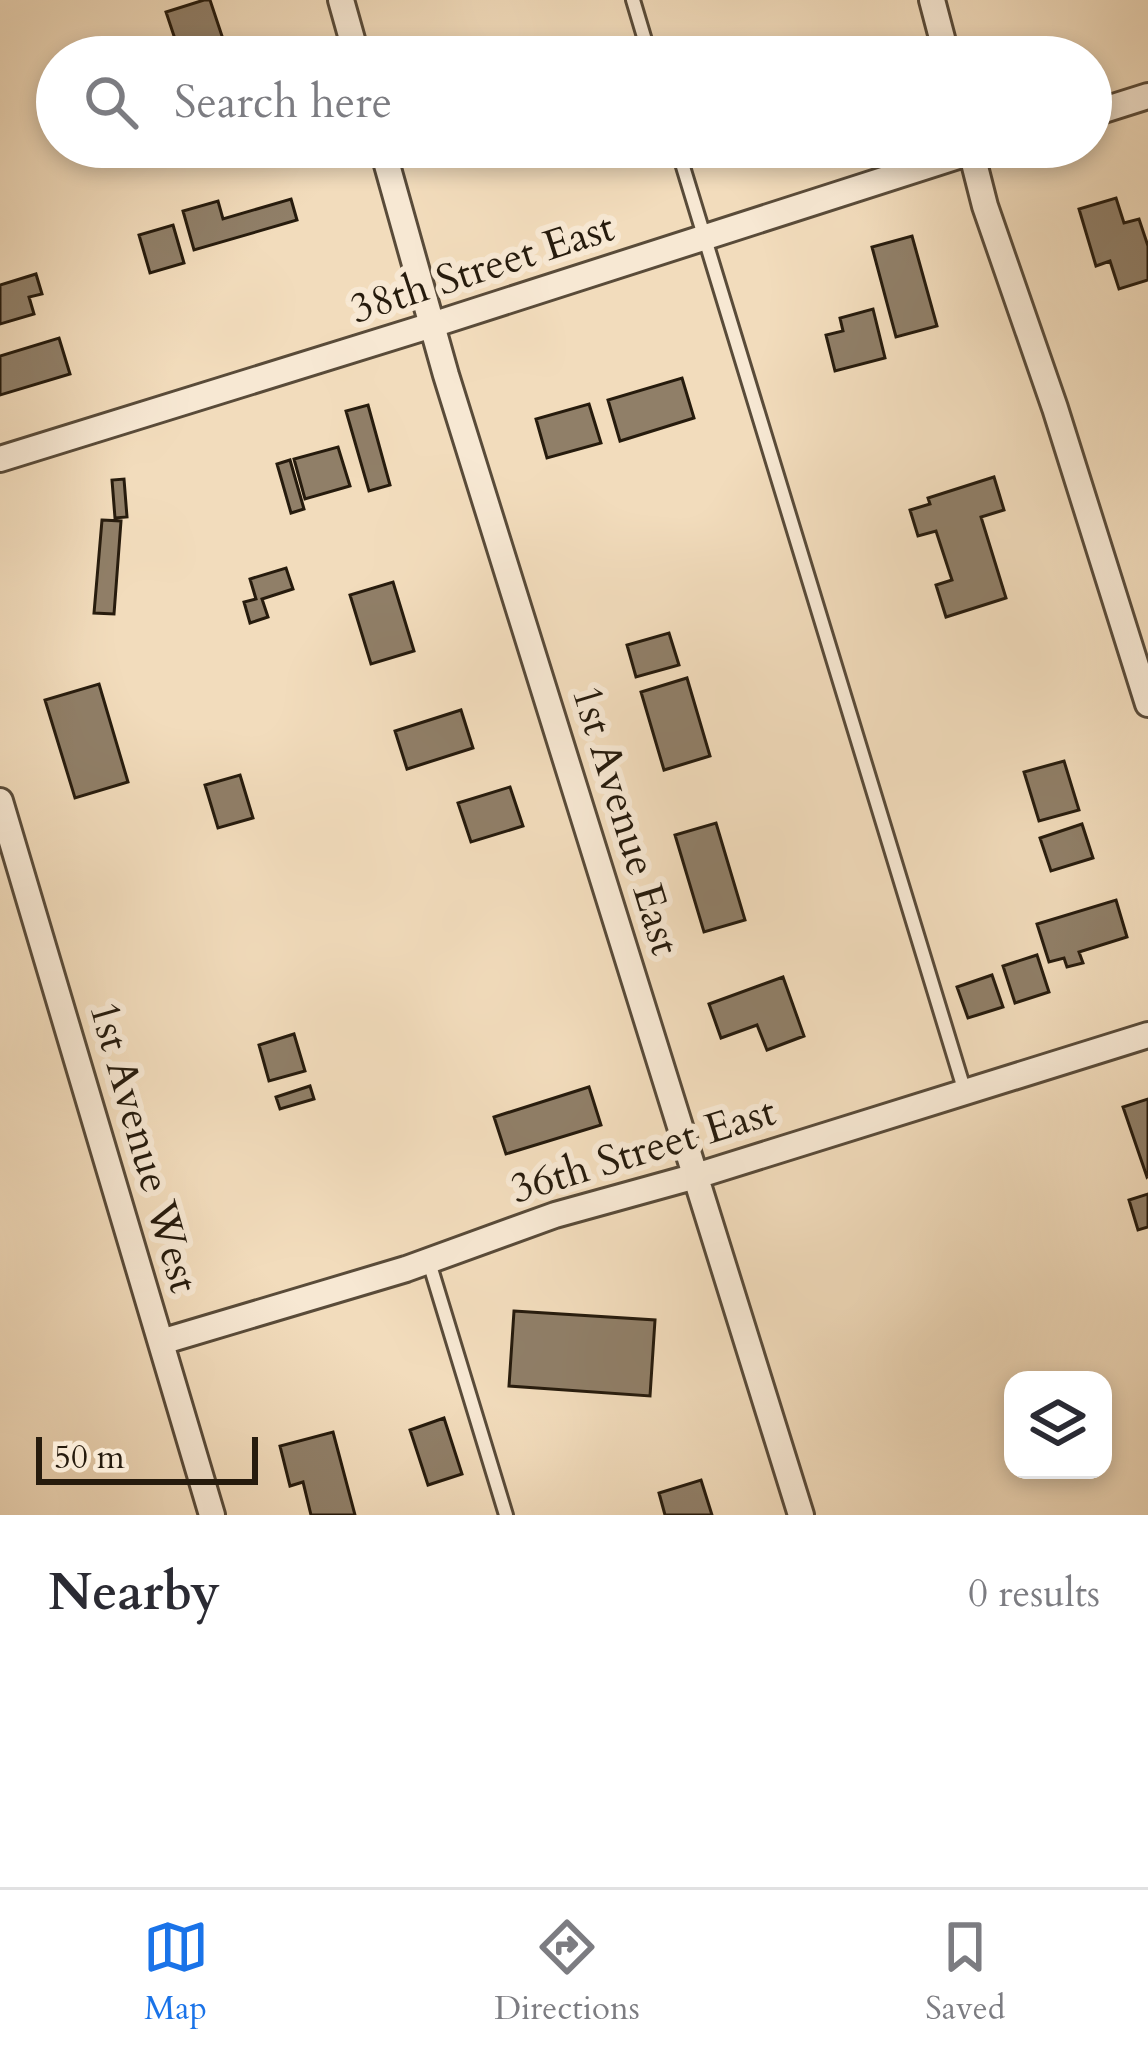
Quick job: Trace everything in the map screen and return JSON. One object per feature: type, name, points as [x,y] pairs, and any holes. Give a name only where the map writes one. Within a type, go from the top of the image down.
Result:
[{"type":"street","points":[[340,0],[351,36]]},
{"type":"street","points":[[932,0],[941,36]]},
{"type":"street","points":[[1112,107],[1148,96]]},
{"type":"street","name":"1st Avenue East","points":[[388,168],[432,326],[800,1515]]},
{"type":"street","name":"38th Street East","points":[[0,459],[432,326],[918,168]]},
{"type":"street","points":[[982,168],[1148,704]]},
{"type":"street","name":"1st Avenue West","points":[[0,801],[212,1515]]},
{"type":"street","name":"36th Street East","points":[[161,1342],[428,1261],[555,1215],[696,1177],[1148,1035]]},
{"type":"lane","points":[[633,0],[644,36]]},
{"type":"lane","points":[[683,168],[965,1092]]},
{"type":"lane","points":[[428,1261],[506,1515]]},
{"type":"building","points":[[210,0],[222,36],[174,36],[166,12]]},
{"type":"building","points":[[1116,198],[1124,223],[1139,219],[1148,246],[1148,280],[1119,289],[1110,261],[1096,266],[1079,209]]},
{"type":"building","points":[[291,199],[297,220],[194,250],[183,211],[218,201],[223,219]]},
{"type":"building","points":[[173,225],[184,263],[150,273],[139,235]]},
{"type":"building","points":[[912,236],[937,326],[896,337],[872,247]]},
{"type":"building","points":[[36,274],[42,294],[29,297],[34,314],[0,324],[0,285]]},
{"type":"building","points":[[873,309],[885,358],[835,371],[826,335],[843,331],[840,318]]},
{"type":"building","points":[[59,338],[70,374],[0,395],[0,356]]},
{"type":"building","points":[[682,378],[694,418],[620,441],[608,400]]},
{"type":"building","points":[[589,404],[601,443],[547,458],[536,419]]},
{"type":"building","points":[[368,405],[390,485],[369,491],[346,411]]},
{"type":"building","points":[[338,447],[350,486],[305,499],[294,459]]},
{"type":"building","points":[[290,460],[304,509],[291,513],[277,464]]},
{"type":"building","points":[[994,477],[1004,510],[981,517],[1006,598],[946,617],[936,585],[952,580],[936,531],[918,536],[910,510],[930,504],[928,498]]},
{"type":"building","points":[[124,479],[127,517],[115,518],[112,480]]},
{"type":"building","points":[[102,520],[121,521],[114,614],[94,613]]},
{"type":"building","points":[[286,568],[293,589],[262,599],[268,617],[250,623],[244,602],[256,599],[250,579]]},
{"type":"building","points":[[393,582],[414,651],[371,664],[350,595]]},
{"type":"building","points":[[669,633],[679,665],[636,677],[627,645]]},
{"type":"building","points":[[687,678],[710,756],[664,770],[641,692]]},
{"type":"building","points":[[99,684],[128,782],[75,798],[45,700]]},
{"type":"building","points":[[461,710],[473,748],[407,769],[395,731]]},
{"type":"building","points":[[1064,761],[1079,810],[1039,821],[1024,772]]},
{"type":"building","points":[[240,775],[253,818],[218,828],[205,785]]},
{"type":"building","points":[[510,787],[523,826],[471,842],[458,803]]},
{"type":"building","points":[[716,823],[745,920],[704,932],[675,835]]},
{"type":"building","points":[[1082,824],[1093,858],[1051,871],[1040,838]]},
{"type":"building","points":[[1116,900],[1127,937],[1079,952],[1083,963],[1067,967],[1064,958],[1049,962],[1037,924]]},
{"type":"building","points":[[1037,955],[1049,992],[1015,1003],[1003,966]]},
{"type":"building","points":[[992,975],[1003,1007],[968,1018],[957,987]]},
{"type":"building","points":[[783,977],[804,1036],[767,1050],[757,1025],[721,1038],[709,1004]]},
{"type":"building","points":[[294,1034],[305,1071],[269,1081],[259,1045]]},
{"type":"building","points":[[310,1086],[314,1099],[280,1109],[276,1097]]},
{"type":"building","points":[[589,1087],[601,1125],[506,1154],[494,1117]]},
{"type":"building","points":[[1148,1099],[1148,1176],[1147,1177],[1123,1107]]},
{"type":"building","points":[[1148,1194],[1148,1227],[1138,1230],[1129,1200]]},
{"type":"building","points":[[514,1311],[655,1320],[650,1396],[509,1386]]},
{"type":"building","points":[[444,1418],[462,1474],[428,1485],[410,1430]]},
{"type":"building","points":[[333,1432],[355,1515],[311,1515],[303,1482],[290,1486],[280,1446]]},
{"type":"building","points":[[701,1480],[712,1515],[665,1515],[659,1493]]}]
